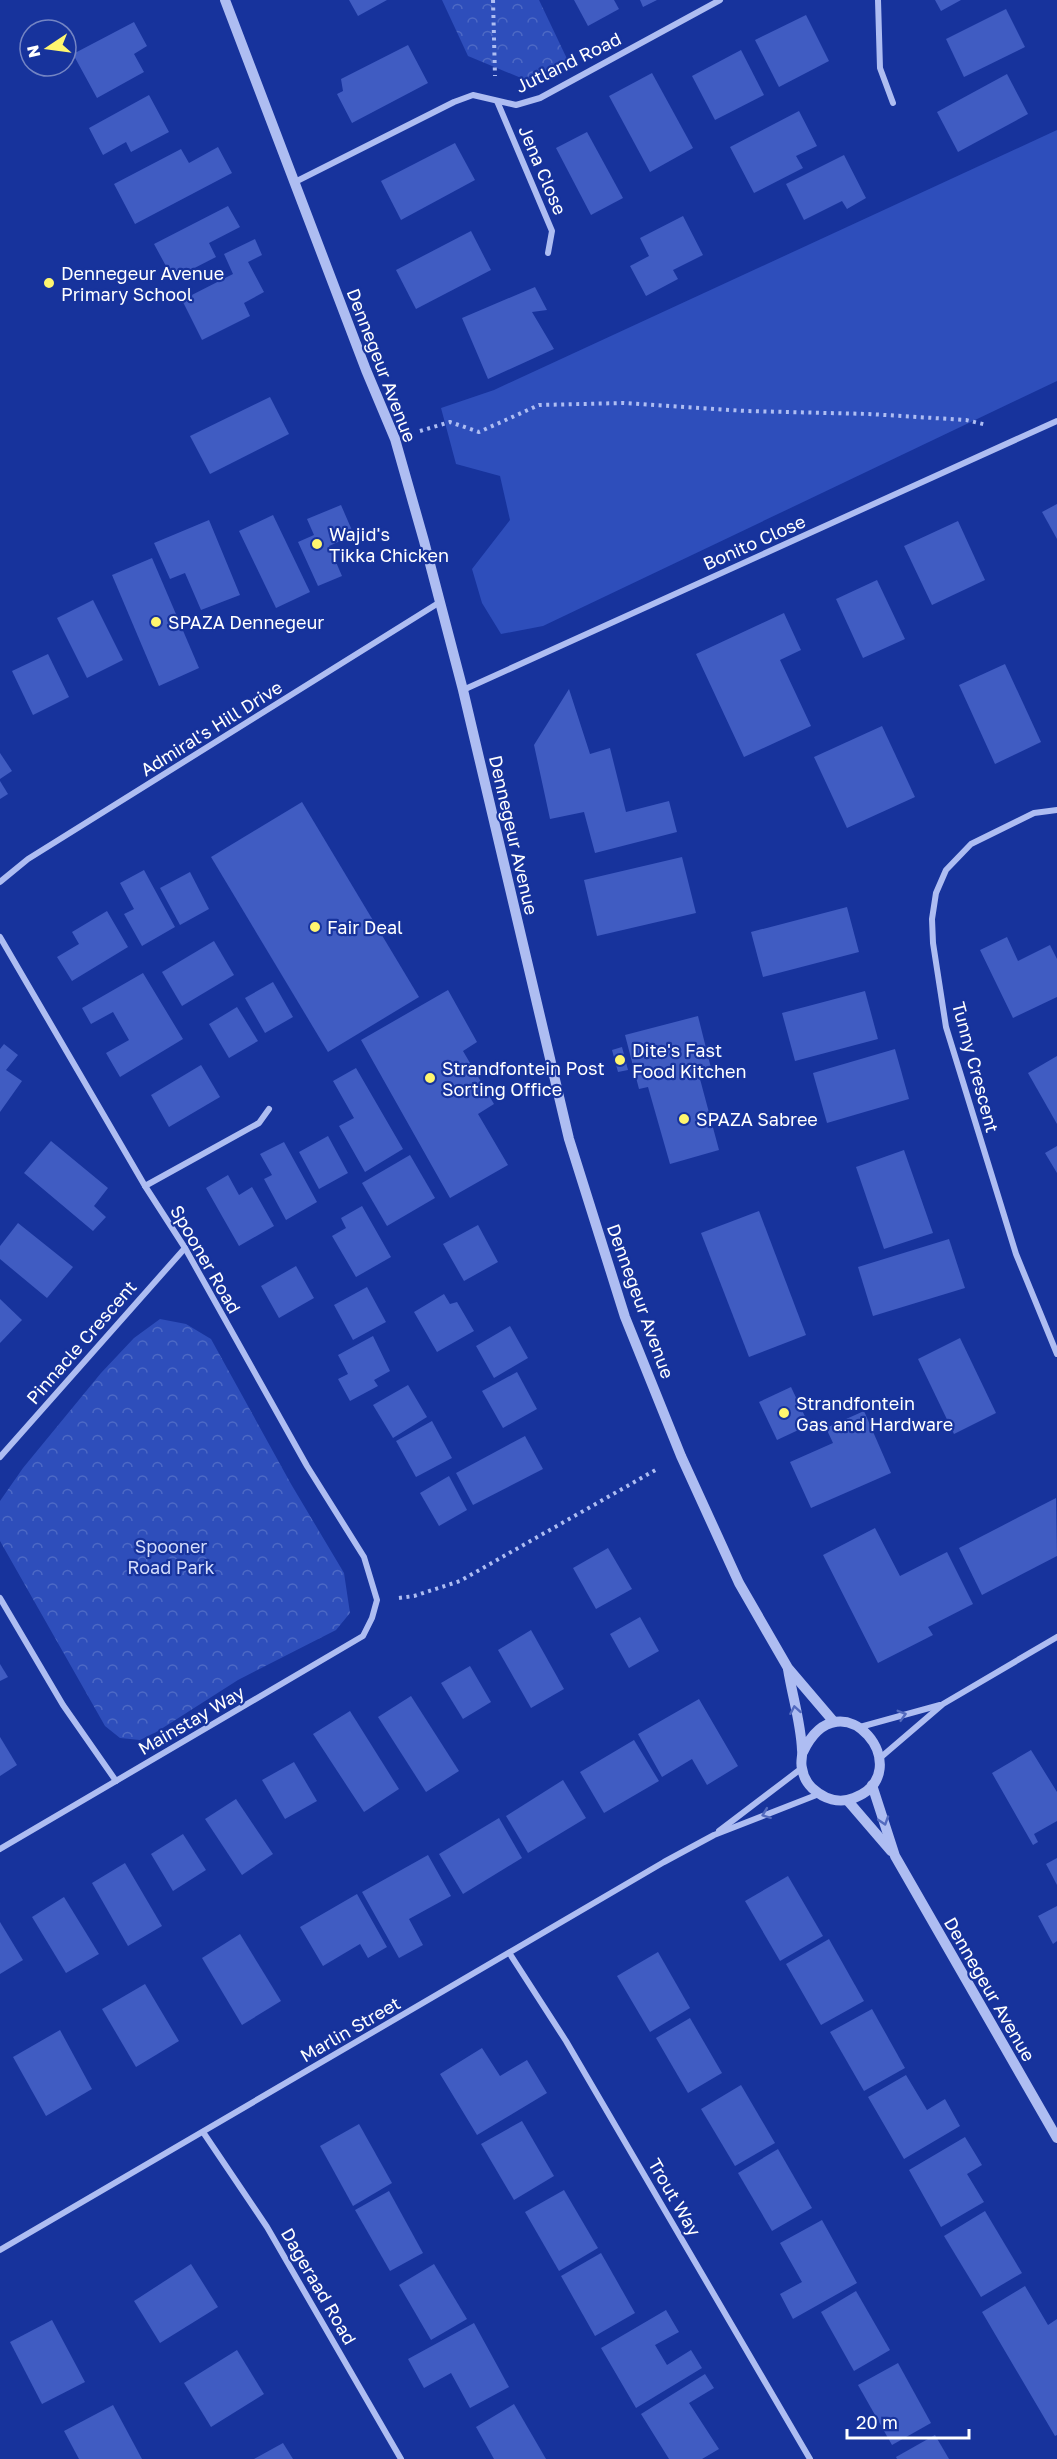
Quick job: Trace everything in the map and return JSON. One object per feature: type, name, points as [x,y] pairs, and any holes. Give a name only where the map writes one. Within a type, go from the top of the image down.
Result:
[{"type":"street","name":"Dennegeur Avenue","points":[[225,0],[366,370],[395,439],[463,690],[569,1139],[625,1317],[681,1456],[739,1582],[788,1668],[834,1722]]},
{"type":"street","name":"Jutland Road","points":[[295,182],[453,102],[473,95],[516,105],[540,98],[720,0]]},
{"type":"street","points":[[878,0],[880,68],[893,103]]},
{"type":"street","name":"Jena Close","points":[[497,100],[552,231],[548,253]]},
{"type":"street","name":"Bonito Close","points":[[463,690],[1057,421]]},
{"type":"street","name":"Admiral's Hill Drive","points":[[0,882],[28,859],[441,602]]},
{"type":"street","name":"Tunny Crescent","points":[[1057,810],[1034,813],[970,844],[946,870],[936,893],[932,920],[933,943],[946,1027],[1016,1254],[1057,1354]]},
{"type":"street","name":"Spooner Road","points":[[0,938],[145,1186],[185,1248],[307,1466],[364,1557],[377,1600]]},
{"type":"street","points":[[145,1186],[259,1123],[269,1109]]},
{"type":"street","name":"Pinnacle Crescent","points":[[0,1457],[185,1248]]},
{"type":"street","points":[[0,1598],[63,1705],[116,1781]]},
{"type":"street","name":"Mainstay Way","points":[[0,1849],[363,1636],[372,1618],[377,1600]]},
{"type":"street","points":[[880,1758],[943,1704],[1057,1637]]},
{"type":"street","name":"Dennegeur Avenue","points":[[788,1668],[803,1752]]},
{"type":"street","points":[[860,1727],[943,1704]]},
{"type":"street","points":[[834,1722],[860,1727],[874,1740],[880,1758],[879,1773],[873,1785],[862,1795],[848,1801],[832,1800],[819,1794],[807,1783],[802,1768],[803,1752],[809,1738],[820,1728],[834,1722]]},
{"type":"street","name":"Marlin Street","points":[[714,1835],[802,1768]]},
{"type":"street","name":"Dennegeur Avenue","points":[[873,1785],[895,1856]]},
{"type":"street","name":"Marlin Street","points":[[0,2250],[664,1862],[714,1835],[819,1794]]},
{"type":"street","name":"Dennegeur Avenue","points":[[848,1801],[895,1856],[1057,2138]]},
{"type":"street","name":"Trout Way","points":[[510,1954],[566,2041],[810,2459]]},
{"type":"street","name":"Dageraad Road","points":[[203,2132],[267,2227],[402,2459]]},
{"type":"path","points":[[493,0],[497,100]]},
{"type":"path","points":[[395,439],[450,422],[479,432],[538,405],[624,403],[746,411],[869,414],[966,420],[1025,436]]},
{"type":"path","points":[[377,1600],[414,1596],[460,1581],[681,1456]]},
{"type":"green space","points":[[442,0],[539,0],[569,63],[526,80],[468,56]]},
{"type":"green space","points":[[1057,130],[1057,381],[543,626],[501,634],[482,603],[472,569],[510,520],[500,476],[456,464],[441,408],[494,390]]},
{"type":"green space","name":"Spooner Road Park","points":[[160,1319],[186,1324],[211,1339],[291,1484],[344,1573],[350,1613],[336,1630],[238,1680],[140,1740],[120,1738],[105,1726],[0,1541],[0,1501],[23,1468],[101,1373],[134,1338]]},
{"type":"building","points":[[349,0],[387,0],[358,16]]},
{"type":"building","points":[[574,0],[614,0],[619,9],[588,26]]},
{"type":"building","points":[[640,0],[657,0],[643,7]]},
{"type":"building","points":[[935,0],[961,0],[941,11]]},
{"type":"building","points":[[1006,9],[1025,47],[964,77],[946,39]]},
{"type":"building","points":[[806,15],[829,61],[779,87],[755,40]]},
{"type":"building","points":[[134,22],[147,46],[134,54],[144,72],[97,98],[78,63],[78,51]]},
{"type":"building","points":[[408,45],[428,83],[352,123],[337,94],[343,91],[341,79]]},
{"type":"building","points":[[741,50],[764,95],[715,120],[692,76]]},
{"type":"building","points":[[652,73],[693,148],[650,172],[609,96]]},
{"type":"building","points":[[1007,74],[1028,114],[958,152],[937,112]]},
{"type":"building","points":[[149,95],[169,132],[131,152],[126,142],[103,155],[89,128]]},
{"type":"building","points":[[799,111],[817,146],[796,156],[803,168],[754,193],[730,147]]},
{"type":"building","points":[[587,132],[623,198],[591,215],[556,148]]},
{"type":"building","points":[[455,143],[475,180],[401,220],[381,181]]},
{"type":"building","points":[[218,147],[232,173],[135,224],[114,184],[181,149],[189,163]]},
{"type":"building","points":[[844,155],[866,198],[847,209],[842,201],[804,220],[786,184]]},
{"type":"building","points":[[228,206],[240,227],[209,243],[216,257],[173,279],[154,244]]},
{"type":"building","points":[[683,216],[703,255],[673,270],[678,279],[646,296],[630,266],[649,256],[640,238]]},
{"type":"building","points":[[471,231],[491,270],[416,309],[396,270]]},
{"type":"building","points":[[255,239],[262,255],[248,262],[264,292],[244,303],[250,316],[202,340],[182,300],[233,274],[224,254]]},
{"type":"building","points":[[535,287],[547,310],[532,312],[554,349],[488,379],[462,318]]},
{"type":"building","points":[[270,397],[289,434],[210,474],[190,436]]},
{"type":"building","points":[[1057,504],[1057,539],[1042,512]]},
{"type":"building","name":"Wajid's Tikka Chicken","points":[[341,505],[354,535],[329,546],[342,576],[318,586],[298,542],[314,535],[307,519]]},
{"type":"building","points":[[273,515],[310,592],[276,608],[239,531]]},
{"type":"building","points":[[209,520],[240,595],[201,610],[185,573],[170,579],[154,543]]},
{"type":"building","points":[[958,521],[985,580],[932,605],[904,546]]},
{"type":"building","name":"SPAZA Dennegeur","points":[[152,558],[199,668],[159,686],[112,575]]},
{"type":"building","points":[[877,580],[905,639],[863,658],[836,599]]},
{"type":"building","points":[[93,600],[123,660],[87,678],[57,618]]},
{"type":"building","points":[[784,613],[801,650],[780,660],[811,726],[744,757],[696,654]]},
{"type":"building","points":[[48,654],[69,697],[33,715],[12,671]]},
{"type":"building","points":[[1005,664],[1041,742],[995,764],[959,685]]},
{"type":"building","points":[[569,689],[590,754],[610,748],[626,812],[669,801],[677,832],[595,853],[584,812],[550,819],[534,745]]},
{"type":"building","points":[[882,726],[915,797],[847,828],[814,757]]},
{"type":"building","points":[[0,753],[12,771],[0,779]]},
{"type":"building","points":[[0,781],[8,794],[0,799]]},
{"type":"building","name":"Fair Deal","points":[[302,802],[419,997],[328,1052],[211,857]]},
{"type":"building","points":[[682,857],[696,913],[597,936],[584,880]]},
{"type":"building","points":[[144,870],[175,927],[142,946],[124,914],[134,909],[120,883]]},
{"type":"building","points":[[190,872],[209,909],[180,925],[160,888]]},
{"type":"building","points":[[847,907],[859,952],[763,977],[751,932]]},
{"type":"building","points":[[107,911],[128,947],[72,981],[57,957],[79,944],[72,932]]},
{"type":"building","points":[[1007,937],[1018,961],[1050,945],[1057,959],[1057,997],[1013,1018],[980,950]]},
{"type":"building","points":[[214,941],[234,975],[182,1006],[162,972]]},
{"type":"building","points":[[143,973],[183,1039],[120,1077],[106,1053],[129,1040],[113,1012],[91,1024],[82,1008]]},
{"type":"building","points":[[273,982],[293,1017],[265,1033],[245,998]]},
{"type":"building","name":"Strandfontein Post Sorting Office","points":[[448,990],[477,1042],[463,1051],[494,1104],[478,1114],[508,1165],[450,1198],[361,1040]]},
{"type":"building","points":[[865,991],[878,1039],[795,1061],[782,1013]]},
{"type":"building","points":[[237,1007],[258,1041],[229,1058],[209,1024]]},
{"type":"building","name":"SPAZA Sabree","points":[[698,1016],[713,1076],[700,1079],[719,1150],[670,1164],[648,1087],[639,1089],[625,1035]]},
{"type":"building","points":[[4,1044],[18,1055],[6,1070],[22,1081],[0,1112],[0,1049]]},
{"type":"building","name":"Dite's Fast Food Kitchen","points":[[622,1047],[628,1070],[618,1072],[612,1050]]},
{"type":"building","points":[[895,1049],[909,1099],[827,1123],[813,1073]]},
{"type":"building","points":[[1057,1056],[1057,1124],[1028,1073]]},
{"type":"building","points":[[201,1065],[220,1097],[169,1127],[151,1095]]},
{"type":"building","points":[[356,1068],[403,1149],[365,1172],[339,1126],[354,1118],[333,1081]]},
{"type":"building","points":[[328,1136],[348,1173],[319,1189],[299,1152]]},
{"type":"building","points":[[51,1141],[108,1188],[94,1206],[106,1217],[93,1231],[24,1173]]},
{"type":"building","points":[[284,1142],[317,1202],[286,1220],[264,1179],[272,1175],[260,1154]]},
{"type":"building","points":[[1057,1146],[1057,1173],[1045,1153]]},
{"type":"building","points":[[904,1150],[933,1233],[884,1249],[856,1167]]},
{"type":"building","points":[[410,1155],[435,1198],[387,1226],[362,1183]]},
{"type":"building","points":[[228,1175],[239,1195],[252,1187],[274,1226],[239,1246],[206,1188]]},
{"type":"building","points":[[362,1206],[391,1257],[356,1277],[332,1236],[346,1228],[341,1218]]},
{"type":"building","points":[[759,1211],[806,1335],[749,1357],[701,1233]]},
{"type":"building","points":[[18,1223],[73,1267],[47,1298],[0,1259],[0,1246]]},
{"type":"building","points":[[478,1225],[498,1262],[464,1281],[443,1244]]},
{"type":"building","points":[[949,1239],[965,1288],[873,1316],[858,1267]]},
{"type":"building","points":[[296,1266],[314,1298],[279,1318],[261,1286]]},
{"type":"building","points":[[367,1287],[386,1322],[353,1340],[334,1305]]},
{"type":"building","points":[[444,1294],[450,1304],[457,1302],[474,1331],[437,1352],[414,1312]]},
{"type":"building","points":[[0,1299],[22,1320],[0,1343]]},
{"type":"building","points":[[510,1326],[528,1358],[494,1378],[476,1346]]},
{"type":"building","points":[[373,1336],[390,1371],[374,1380],[378,1386],[350,1401],[338,1379],[348,1374],[338,1355]]},
{"type":"building","points":[[960,1338],[996,1413],[954,1434],[918,1359]]},
{"type":"building","points":[[517,1372],[537,1409],[503,1428],[482,1391]]},
{"type":"building","points":[[408,1385],[427,1417],[393,1438],[373,1405]]},
{"type":"building","name":"Strandfontein Gas and Hardware","points":[[791,1387],[809,1425],[777,1440],[759,1402]]},
{"type":"building","points":[[864,1411],[891,1473],[811,1508],[790,1462],[833,1443],[826,1428]]},
{"type":"building","points":[[432,1421],[452,1458],[416,1477],[396,1441]]},
{"type":"building","points":[[525,1436],[543,1469],[473,1505],[456,1473]]},
{"type":"building","points":[[449,1476],[467,1510],[439,1526],[420,1493]]},
{"type":"building","points":[[1056,1498],[1057,1556],[982,1595],[959,1548]]},
{"type":"building","points":[[875,1528],[900,1576],[947,1552],[973,1604],[928,1627],[933,1635],[878,1663],[823,1555]]},
{"type":"building","points":[[608,1548],[632,1589],[596,1609],[573,1568]]},
{"type":"building","points":[[640,1617],[659,1651],[629,1668],[610,1634]]},
{"type":"building","points":[[531,1630],[564,1689],[531,1708],[498,1650]]},
{"type":"building","points":[[0,1664],[8,1677],[0,1681]]},
{"type":"building","points":[[470,1666],[491,1702],[463,1719],[441,1683]]},
{"type":"building","points":[[411,1696],[459,1771],[426,1792],[378,1717]]},
{"type":"building","points":[[699,1699],[738,1766],[707,1785],[692,1759],[662,1777],[638,1734]]},
{"type":"building","points":[[350,1711],[399,1789],[364,1812],[313,1734]]},
{"type":"building","points":[[0,1737],[17,1765],[0,1776]]},
{"type":"building","points":[[634,1740],[659,1781],[604,1813],[580,1772]]},
{"type":"building","points":[[1031,1750],[1057,1792],[1057,1821],[1034,1834],[1038,1842],[1033,1845],[992,1773]]},
{"type":"building","points":[[294,1762],[317,1801],[285,1819],[262,1780]]},
{"type":"building","points":[[563,1780],[586,1818],[528,1853],[506,1816]]},
{"type":"building","points":[[236,1799],[273,1854],[242,1875],[205,1819]]},
{"type":"building","points":[[499,1818],[522,1858],[463,1894],[439,1854]]},
{"type":"building","points":[[183,1834],[206,1870],[173,1891],[151,1854]]},
{"type":"building","points":[[428,1855],[451,1896],[409,1919],[423,1945],[399,1958],[362,1892]]},
{"type":"building","points":[[1057,1858],[1057,1885],[1046,1864]]},
{"type":"building","points":[[125,1863],[162,1926],[128,1946],[92,1883]]},
{"type":"building","points":[[788,1876],[823,1936],[780,1961],[745,1901]]},
{"type":"building","points":[[357,1894],[387,1947],[368,1958],[360,1944],[323,1966],[300,1927]]},
{"type":"building","points":[[64,1897],[99,1954],[66,1973],[32,1917]]},
{"type":"building","points":[[1057,1906],[1057,1941],[1053,1944],[1038,1916]]},
{"type":"building","points":[[0,1922],[23,1960],[0,1974]]},
{"type":"building","points":[[240,1934],[281,2001],[242,2025],[202,1958]]},
{"type":"building","points":[[829,1939],[864,2001],[821,2025],[786,1964]]},
{"type":"building","points":[[658,1952],[690,2008],[650,2032],[617,1976]]},
{"type":"building","points":[[145,1984],[179,2041],[136,2067],[102,2009]]},
{"type":"building","points":[[872,2009],[905,2068],[864,2091],[830,2032]]},
{"type":"building","points":[[690,2018],[722,2073],[688,2093],[656,2038]]},
{"type":"building","points":[[60,2030],[92,2089],[46,2116],[13,2057]]},
{"type":"building","points":[[482,2048],[500,2076],[527,2060],[547,2093],[477,2135],[440,2074]]},
{"type":"building","points":[[906,2075],[927,2110],[945,2099],[960,2126],[904,2159],[868,2097]]},
{"type":"building","points":[[741,2085],[775,2143],[735,2166],[701,2109]]},
{"type":"building","points":[[522,2121],[554,2176],[514,2200],[481,2144]]},
{"type":"building","points":[[359,2124],[392,2183],[353,2206],[320,2146]]},
{"type":"building","points":[[965,2137],[982,2165],[967,2174],[984,2202],[941,2227],[909,2170]]},
{"type":"building","points":[[778,2149],[812,2208],[772,2231],[738,2173]]},
{"type":"building","points":[[564,2190],[598,2248],[559,2271],[525,2212]]},
{"type":"building","points":[[389,2191],[423,2253],[390,2271],[355,2210]]},
{"type":"building","points":[[985,2211],[1022,2273],[981,2297],[944,2236]]},
{"type":"building","points":[[822,2220],[857,2283],[793,2319],[780,2294],[802,2282],[780,2243]]},
{"type":"building","points":[[601,2253],[635,2313],[595,2336],[561,2276]]},
{"type":"building","points":[[191,2264],[218,2307],[160,2343],[134,2301]]},
{"type":"building","points":[[434,2264],[467,2319],[431,2340],[399,2285]]},
{"type":"building","points":[[1025,2286],[1048,2325],[1057,2319],[1057,2435],[1055,2436],[982,2312]]},
{"type":"building","points":[[856,2291],[890,2350],[854,2371],[821,2312]]},
{"type":"building","points":[[666,2310],[679,2332],[655,2345],[667,2365],[691,2350],[702,2368],[636,2408],[601,2348]]},
{"type":"building","points":[[52,2320],[85,2382],[42,2404],[10,2342]]},
{"type":"building","points":[[474,2323],[509,2387],[470,2408],[451,2373],[424,2388],[408,2359]]},
{"type":"building","points":[[237,2350],[264,2394],[211,2427],[184,2383]]},
{"type":"building","points":[[898,2363],[931,2423],[892,2445],[858,2385]]},
{"type":"building","points":[[705,2374],[714,2388],[689,2403],[719,2449],[702,2459],[669,2459],[641,2414]]},
{"type":"building","points":[[514,2404],[546,2459],[494,2459],[476,2427]]},
{"type":"building","points":[[113,2405],[142,2459],[79,2459],[64,2431]]},
{"type":"building","points":[[935,2435],[949,2459],[897,2459],[896,2457]]},
{"type":"building","points":[[283,2443],[293,2459],[254,2459]]},
{"type":"place","name":"Dennegeur Avenue Primary School","points":[[49,283]]},
{"type":"place","name":"Wajid's Tikka Chicken","points":[[317,544]]},
{"type":"place","name":"SPAZA Dennegeur","points":[[156,622]]},
{"type":"place","name":"Fair Deal","points":[[315,927]]},
{"type":"place","name":"Dite's Fast Food Kitchen","points":[[620,1060]]},
{"type":"place","name":"Strandfontein Post Sorting Office","points":[[430,1078]]},
{"type":"place","name":"SPAZA Sabree","points":[[684,1119]]},
{"type":"place","name":"Strandfontein Gas and Hardware","points":[[784,1413]]}]
